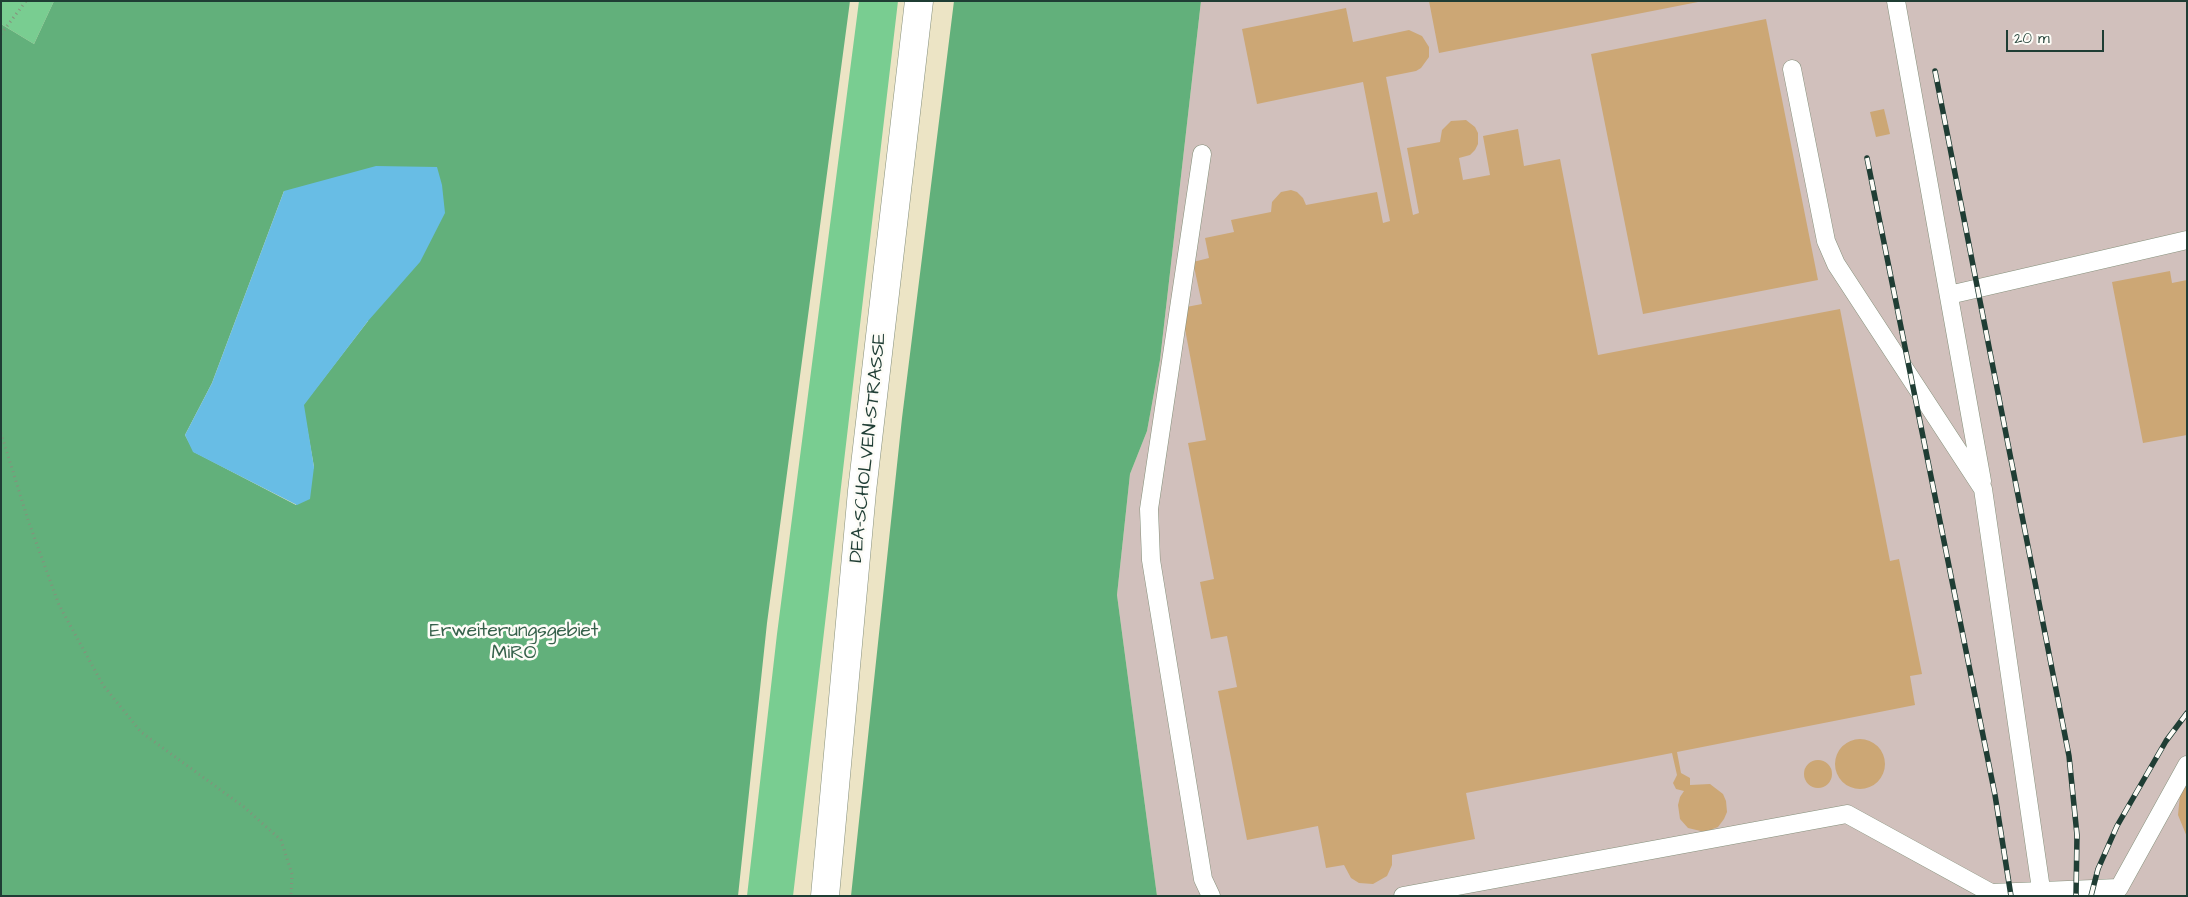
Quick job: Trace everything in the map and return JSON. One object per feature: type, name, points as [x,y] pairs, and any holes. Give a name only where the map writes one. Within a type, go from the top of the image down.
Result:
[{"type":"street","name":"DEA-SCHOLVEN-STRASSE","points":[[825,896],[862,491],[919,1]]},
{"type":"lane","points":[[1896,1],[1983,489],[2042,894]]},
{"type":"lane","points":[[1792,69],[1826,241],[1836,264],[1983,489]]},
{"type":"lane","points":[[1202,154],[1148,509],[1156,589],[1203,878],[1211,896]]},
{"type":"lane","points":[[1949,295],[2187,240]]},
{"type":"lane","points":[[1403,896],[1847,814],[1991,893],[2125,892],[2187,765]]},
{"type":"path","points":[[1,34],[26,1]]},
{"type":"path","points":[[1,433],[28,520],[58,605],[103,686],[141,732],[244,807],[281,840],[292,874],[291,896]]},
{"type":"shaded area","points":[[1201,1],[2187,1],[2187,896],[1157,896],[1117,595],[1130,474],[1147,431],[1160,360]]},
{"type":"green space","points":[[1,1],[54,1],[34,44],[1,24]]},
{"type":"green space","name":"Erweiterungsgebiet MiRO","points":[[54,1],[850,1],[767,623],[738,896],[1,896],[1,24],[34,44]],"holes":[[[284,191],[368,321],[303,405],[314,467],[296,505],[194,452],[185,435],[212,383]]]},
{"type":"green space","points":[[859,1],[898,1],[793,896],[747,896],[777,634]]},
{"type":"green space","points":[[954,1],[1201,1],[1160,360],[1147,431],[1130,474],[1117,595],[1157,896],[851,896],[902,418]]},
{"type":"water","points":[[376,166],[437,167],[442,185],[445,213],[420,262],[368,321],[304,405],[314,467],[310,499],[297,505],[193,452],[185,435],[212,383],[284,191]]},
{"type":"building","points":[[1429,1],[1698,1],[1698,2],[1439,53]]},
{"type":"building","points":[[1346,8],[1353,42],[1409,30],[1422,36],[1429,47],[1429,57],[1421,68],[1416,71],[1386,77],[1413,215],[1419,213],[1407,148],[1440,142],[1442,130],[1451,121],[1466,120],[1475,127],[1478,133],[1478,144],[1475,150],[1470,155],[1459,158],[1463,180],[1490,175],[1483,136],[1518,129],[1524,166],[1560,159],[1598,355],[1840,309],[1890,561],[1899,559],[1922,674],[1910,676],[1915,705],[1677,752],[1681,773],[1690,778],[1690,785],[1710,784],[1723,794],[1726,801],[1727,812],[1724,819],[1718,827],[1705,832],[1688,828],[1680,819],[1678,805],[1684,791],[1676,789],[1673,783],[1677,775],[1672,753],[1466,793],[1475,839],[1392,855],[1392,865],[1387,876],[1373,884],[1359,883],[1351,878],[1344,865],[1326,868],[1318,826],[1247,840],[1218,691],[1237,687],[1227,636],[1211,639],[1200,582],[1214,579],[1188,443],[1206,440],[1181,308],[1202,304],[1193,262],[1209,258],[1205,238],[1234,232],[1231,220],[1271,212],[1272,202],[1281,192],[1291,190],[1297,192],[1303,198],[1306,205],[1377,192],[1383,223],[1390,221],[1363,82],[1257,104],[1242,29]]},
{"type":"building","points":[[1766,19],[1818,280],[1643,314],[1591,54]]},
{"type":"building","points":[[1884,109],[1890,134],[1876,137],[1870,112]]},
{"type":"building","points":[[2170,271],[2172,283],[2187,280],[2187,435],[2143,443],[2112,282]]},
{"type":"building","points":[[1860,739],[1869,741],[1880,750],[1885,764],[1883,773],[1874,784],[1860,789],[1851,787],[1840,778],[1835,764],[1837,755],[1846,744]]},
{"type":"building","points":[[1818,760],[1828,764],[1832,774],[1828,784],[1818,788],[1808,784],[1804,774],[1808,764]]},
{"type":"building","points":[[2187,783],[2187,837],[2178,815],[2180,795]]},
{"type":"railway","points":[[1935,71],[2069,756],[2077,835],[2076,896]]},
{"type":"railway","points":[[1867,158],[1995,795],[2011,896]]},
{"type":"railway","points":[[2091,896],[2098,869],[2117,826],[2166,741],[2187,713]]}]
